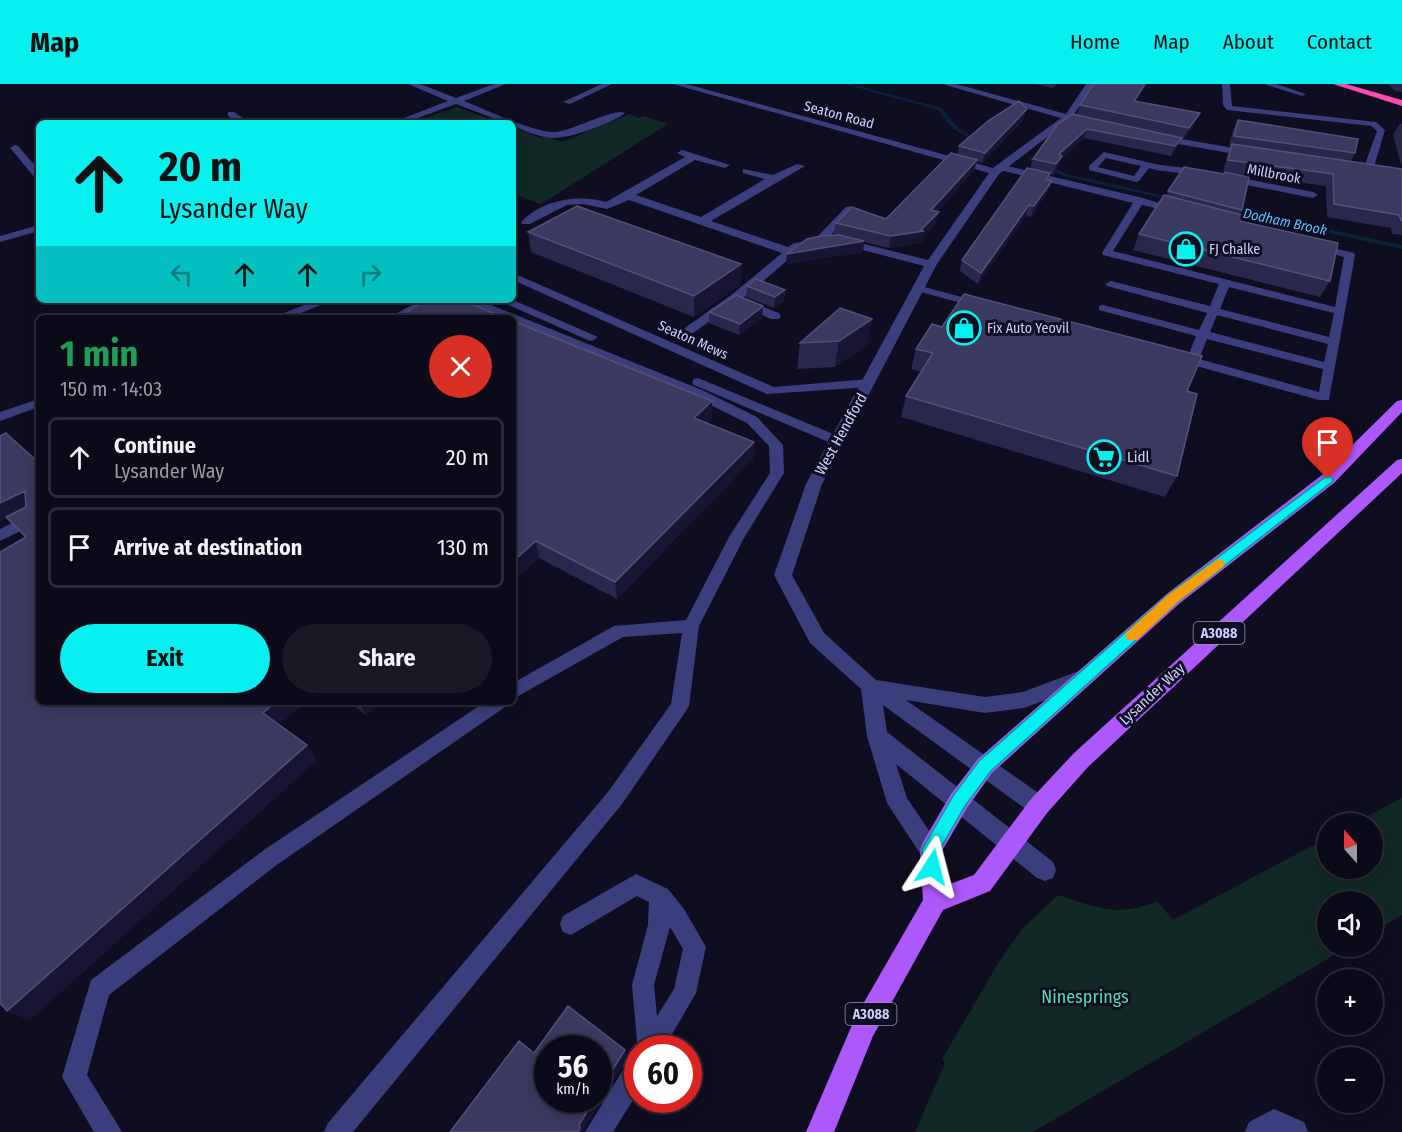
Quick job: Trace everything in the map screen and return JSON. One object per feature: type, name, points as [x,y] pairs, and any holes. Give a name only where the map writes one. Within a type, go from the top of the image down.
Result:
[{"type":"highway","points":[[1337,84],[1402,103]]},
{"type":"highway","points":[[1362,84],[1402,96]]},
{"type":"main road","points":[[935,902],[931,850],[959,801],[985,766],[1174,598],[1328,479],[1402,404]]},
{"type":"main road","name":"Lysander Way","points":[[1039,806],[1081,760],[1402,464]]},
{"type":"main road","name":"A3088","points":[[820,1132],[864,1027],[935,902],[982,883],[1039,806]]},
{"type":"street","points":[[412,84],[505,120]]},
{"type":"street","points":[[405,120],[502,84]]},
{"type":"street","name":"Seaton Road","points":[[677,84],[997,169]]},
{"type":"street","points":[[946,84],[1088,124]]},
{"type":"street","name":"West Hendford","points":[[1039,806],[870,686],[817,638],[783,575],[814,484],[931,264],[997,169],[1068,117],[1090,84]]},
{"type":"street","points":[[516,124],[554,135],[579,130],[621,113]]},
{"type":"street","points":[[231,114],[240,120]]},
{"type":"street","points":[[1143,134],[1199,158],[1268,156]]},
{"type":"street","points":[[15,148],[36,172]]},
{"type":"street","points":[[678,152],[725,165]]},
{"type":"street","points":[[526,222],[575,199],[585,199],[607,206],[628,196],[692,157]]},
{"type":"street","name":"Millbrook","points":[[1161,168],[1199,158],[1269,191],[1313,195]]},
{"type":"street","points":[[701,222],[774,178],[800,166]]},
{"type":"street","points":[[1357,169],[1373,171]]},
{"type":"street","points":[[747,171],[774,178]]},
{"type":"street","points":[[628,196],[791,252]]},
{"type":"street","points":[[819,241],[850,209]]},
{"type":"street","points":[[516,218],[544,229]]},
{"type":"street","points":[[0,239],[36,229]]},
{"type":"street","points":[[688,330],[734,299],[798,245],[838,240],[931,264]]},
{"type":"street","points":[[734,299],[776,316]]},
{"type":"street","points":[[931,850],[898,802],[877,736],[870,686],[985,705],[1024,700],[1088,675]]},
{"type":"street","points":[[877,736],[1045,870]]},
{"type":"street","points":[[1258,1132],[1274,1123],[1294,1132]]},
{"type":"lane","points":[[567,102],[608,84]]},
{"type":"lane","points":[[1226,84],[1227,105],[1230,108],[1373,124],[1381,130],[1373,171]]},
{"type":"lane","points":[[1268,84],[1302,94]]},
{"type":"lane","points":[[1146,165],[1136,178],[1092,168],[1104,155],[1161,168]]},
{"type":"lane","points":[[997,169],[1185,212]]},
{"type":"lane","points":[[1140,200],[1107,253],[1339,311]]},
{"type":"lane","points":[[1169,354],[1324,397],[1350,255],[1306,244]]},
{"type":"lane","name":"Seaton Mews","points":[[516,277],[771,391],[869,383]]},
{"type":"lane","points":[[1192,360],[1226,282]]},
{"type":"lane","points":[[1111,284],[1334,342]]},
{"type":"lane","points":[[917,288],[988,307]]},
{"type":"lane","points":[[286,315],[320,303]]},
{"type":"lane","points":[[400,315],[423,303]]},
{"type":"lane","points":[[472,303],[506,315]]},
{"type":"lane","points":[[510,303],[838,441]]},
{"type":"lane","points":[[1103,308],[1329,368]]},
{"type":"lane","points":[[337,1132],[615,798],[680,706],[691,626],[737,537],[777,474],[776,445],[752,420],[697,393],[516,319]]},
{"type":"lane","points":[[0,417],[36,404]]},
{"type":"lane","points":[[0,536],[36,517]]},
{"type":"lane","points":[[516,690],[620,632],[691,626]]},
{"type":"lane","points":[[109,1132],[74,1077],[99,988],[272,857],[495,705]]},
{"type":"lane","points":[[571,924],[636,884],[660,896],[676,916],[694,947],[685,993],[658,1035]]},
{"type":"lane","points":[[648,1035],[643,986],[659,925],[660,896]]},
{"type":"lane","points":[[598,1132],[624,1091]]},
{"type":"green space","points":[[457,107],[492,120],[419,120]]},
{"type":"green space","points":[[630,114],[638,118],[644,116],[668,124],[541,204],[516,195],[516,129],[562,142]]},
{"type":"green space","name":"Ninesprings","points":[[1402,798],[1402,915],[1383,926],[1383,891],[1317,891],[1317,957],[1331,957],[1033,1132],[915,1132],[945,1063],[942,1059],[999,962],[1022,929],[1058,895],[1095,907],[1118,910],[1157,901],[1173,920],[1317,843],[1317,879],[1383,879],[1383,813],[1374,813]]},
{"type":"building","points":[[1093,84],[1145,84],[1134,101],[1200,113],[1189,128],[1080,105]]},
{"type":"building","points":[[1019,101],[1027,109],[985,153],[959,146],[988,121]]},
{"type":"building","points":[[1072,114],[1182,138],[1175,146],[1087,129],[1059,154],[1062,156],[1056,164],[1033,159],[1057,125]]},
{"type":"building","points":[[1238,120],[1358,139],[1355,153],[1234,136]]},
{"type":"building","points":[[1232,144],[1402,169],[1402,221],[1399,215],[1334,204],[1333,174],[1228,160]]},
{"type":"building","points":[[951,153],[977,160],[931,210],[939,212],[921,230],[924,231],[891,236],[836,223],[852,207],[886,219]]},
{"type":"building","points":[[1184,167],[1249,177],[1242,210],[1168,191]]},
{"type":"building","points":[[1027,168],[1050,173],[1046,180],[1052,181],[1034,206],[1029,205],[981,273],[962,260]]},
{"type":"building","points":[[1164,195],[1242,215],[1240,221],[1338,243],[1330,281],[1139,234]]},
{"type":"building","points":[[577,206],[741,264],[694,296],[528,232]]},
{"type":"building","points":[[839,235],[864,241],[787,254],[807,239]]},
{"type":"building","points":[[756,279],[785,290],[775,297],[747,286]]},
{"type":"building","points":[[964,294],[1202,356],[1187,391],[1197,394],[1177,476],[906,396],[933,353],[916,349],[932,324],[942,327]]},
{"type":"building","points":[[736,295],[763,306],[740,324],[709,312]]},
{"type":"building","points":[[421,303],[468,303],[498,315],[401,315]]},
{"type":"building","points":[[840,308],[872,319],[839,341],[800,343]]},
{"type":"building","points":[[516,322],[712,401],[694,418],[754,442],[615,582],[536,541],[516,558]]},
{"type":"building","points":[[6,433],[36,460],[36,705],[272,705],[263,713],[307,745],[7,1011],[0,1003],[0,552],[26,537],[6,517],[26,507],[25,491],[0,503],[0,436]]},
{"type":"building","points":[[568,1006],[606,1035],[547,1035]]},
{"type":"building","points":[[612,1040],[624,1052],[612,1071]]},
{"type":"building","points":[[519,1041],[534,1053],[534,1113],[586,1113],[579,1125],[578,1132],[450,1132]]},
{"type":"waterway","name":"Dodham Brook","points":[[846,84],[940,109],[955,128],[995,150]]},
{"type":"waterway","name":"Dodham Brook","points":[[1031,159],[1065,175],[1175,199]]},
{"type":"waterway","name":"Dodham Brook","points":[[1230,210],[1402,247]]},
{"type":"slow traffic","points":[[1132,636],[1174,598],[1218,564]]},
{"type":"place","name":"FJ Chalke","points":[[1186,249]]},
{"type":"place","name":"Fix Auto Yeovil","points":[[964,328]]},
{"type":"place","name":"Lidl","points":[[1104,457]]},
{"type":"route","points":[[932,867],[931,850],[944,825],[985,766],[1174,598],[1328,479]]}]
